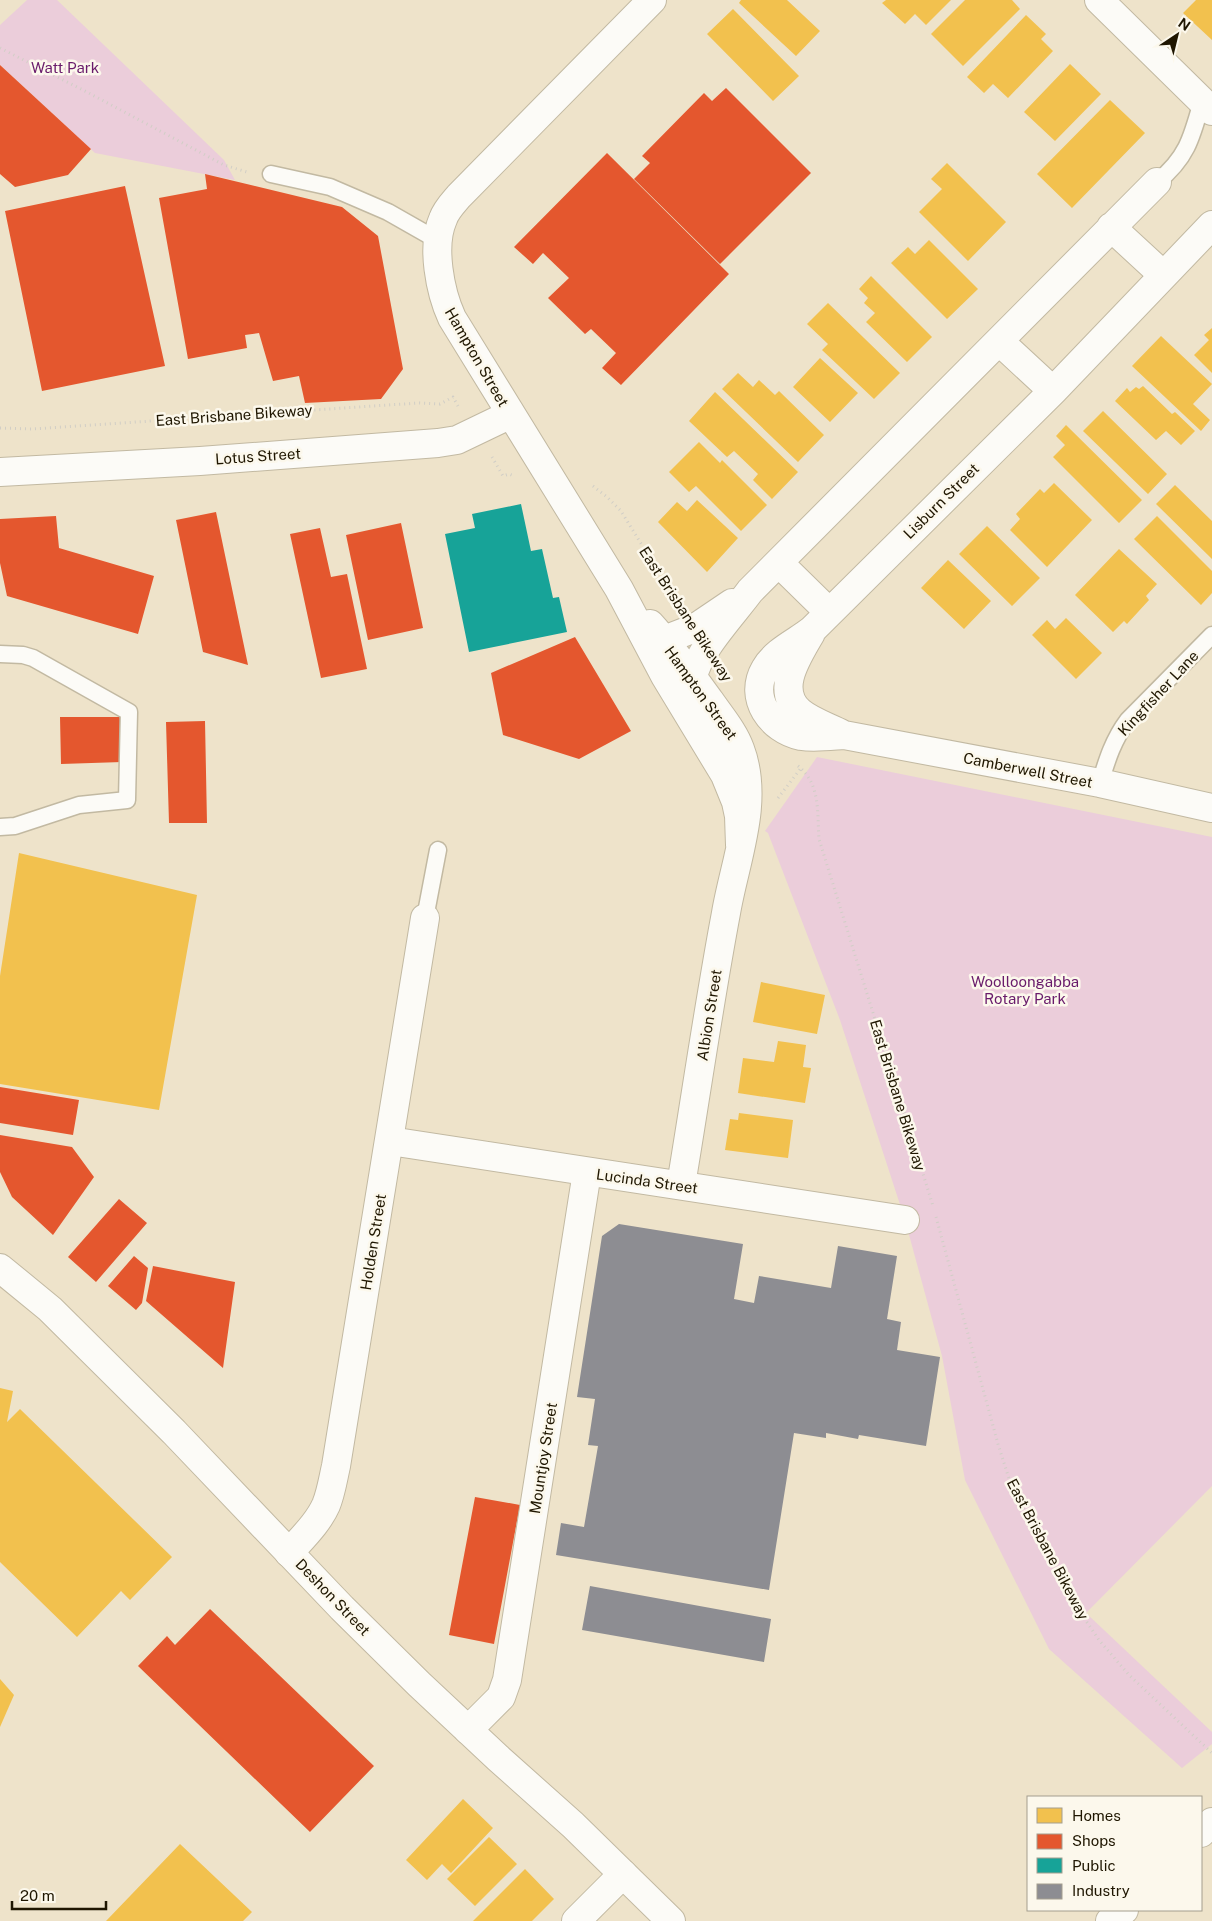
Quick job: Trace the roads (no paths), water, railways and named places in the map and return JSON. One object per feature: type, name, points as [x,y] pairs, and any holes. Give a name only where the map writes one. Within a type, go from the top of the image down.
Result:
[{"type":"street","name":"Hampton Street","points":[[652,0],[453,203],[442,220],[438,274],[447,309],[619,589],[665,676],[730,784],[743,814]]},
{"type":"street","points":[[1099,0],[1207,106]]},
{"type":"street","points":[[693,678],[701,656],[750,591],[1156,182]]},
{"type":"street","name":"Lisburn Street","points":[[821,621],[1053,390],[1212,225]]},
{"type":"street","points":[[1111,227],[1163,275]]},
{"type":"street","points":[[999,341],[1053,390]]},
{"type":"street","name":"Lotus Street","points":[[0,472],[200,461],[456,440],[511,414]]},
{"type":"street","points":[[779,563],[821,621]]},
{"type":"street","name":"Hampton Street","points":[[619,589],[664,640],[729,728],[740,749],[747,775],[743,814]]},
{"type":"street","points":[[664,640],[695,628],[750,591]]},
{"type":"street","name":"Camberwell Street","points":[[821,621],[778,654],[764,669],[760,684],[761,704],[766,714],[775,724],[797,735],[812,737],[844,735],[1100,783],[1212,808]]},
{"type":"street","name":"Albion Street","points":[[681,1186],[726,912],[740,845],[743,814]]},
{"type":"street","name":"Holden Street","points":[[289,1552],[322,1513],[329,1496],[336,1466],[425,918]]},
{"type":"street","name":"Lucinda Street","points":[[390,1141],[905,1220]]},
{"type":"street","name":"Mountjoy Street","points":[[468,1730],[501,1696],[508,1680],[587,1172]]},
{"type":"street","name":"Deshon Street","points":[[0,1268],[50,1309],[181,1439],[342,1608],[468,1730],[573,1825],[671,1921]]},
{"type":"street","points":[[1202,1832],[1212,1822]]},
{"type":"street","points":[[576,1921],[622,1874]]},
{"type":"street","points":[[1110,1921],[1123,1911]]},
{"type":"lane","points":[[1156,182],[1170,171],[1185,151],[1207,106]]},
{"type":"lane","points":[[271,174],[330,187],[388,212],[439,241]]},
{"type":"lane","name":"Kingfisher Lane","points":[[1100,783],[1118,733],[1128,720],[1212,635]]},
{"type":"lane","points":[[0,654],[27,656],[129,712],[127,800],[79,805],[15,826],[0,827]]},
{"type":"lane","points":[[425,918],[438,850]]},
{"type":"park label","name":"Watt Park","points":[[65,67]]},
{"type":"park label","name":"Woolloongabba Rotary Park","points":[[1025,990]]}]
